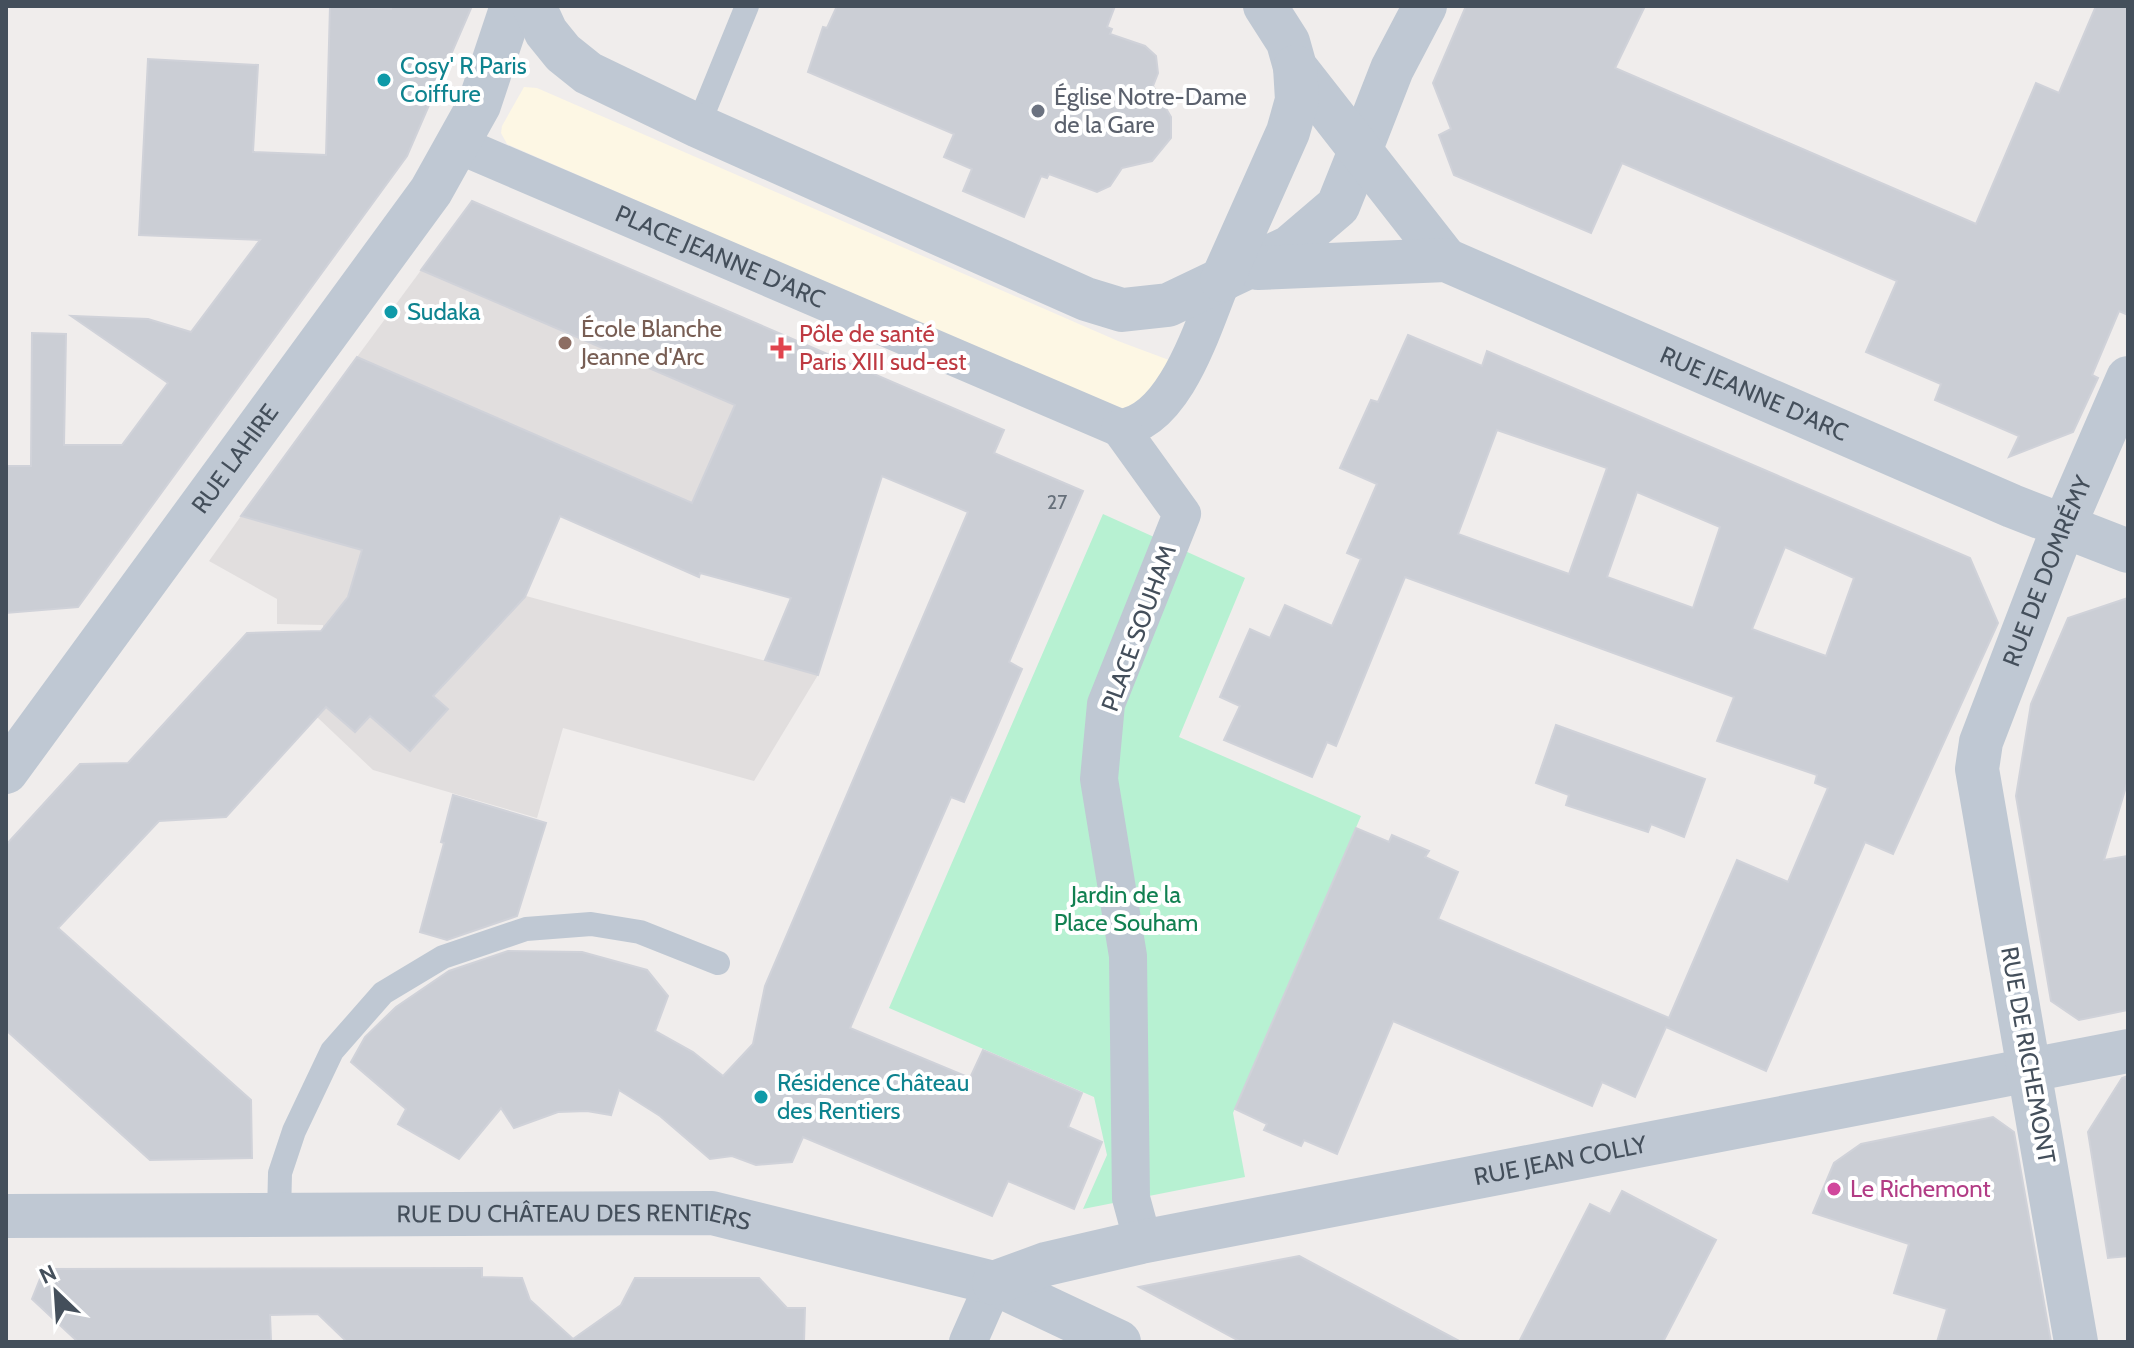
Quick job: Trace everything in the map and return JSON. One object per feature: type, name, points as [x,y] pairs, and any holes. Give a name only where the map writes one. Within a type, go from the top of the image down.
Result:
[{"type":"street","points":[[459,145],[496,60],[512,6]]},
{"type":"street","points":[[534,6],[546,32],[563,53],[588,73],[698,126],[1086,299],[1122,310],[1168,305],[1236,274],[1307,236],[1338,206],[1392,69],[1425,6]]},
{"type":"street","points":[[1120,428],[1136,425],[1151,416],[1180,379],[1236,274],[1288,132],[1297,100],[1295,67],[1288,42],[1265,6]]},
{"type":"street","points":[[1295,67],[1360,151]]},
{"type":"street","name":"PLACE JEANNE D'ARC","points":[[459,145],[1120,428]]},
{"type":"street","name":"RUE LAHIRE","points":[[6,772],[422,204],[459,145]]},
{"type":"street","name":"RUE JEANNE D'ARC","points":[[1360,151],[1446,260]]},
{"type":"street","name":"RUE JEANNE D'ARC","points":[[1236,274],[1446,260],[2063,528],[2128,551]]},
{"type":"street","name":"RUE DE DOMRÉMY","points":[[1977,769],[1981,742],[2063,528],[2128,378]]},
{"type":"street","name":"PLACE SOUHAM","points":[[1120,428],[1182,514],[1106,704],[1099,779],[1128,956],[1131,1198],[1140,1231]]},
{"type":"street","name":"RUE DE RICHEMONT","points":[[1977,769],[2076,1342]]},
{"type":"street","name":"RUE JEAN COLLY","points":[[994,1283],[1046,1264],[1141,1242],[2128,1051]]},
{"type":"street","name":"RUE DU CHÂTEAU DES RENTIERS","points":[[6,1216],[712,1213],[994,1283],[1119,1342]]},
{"type":"street","points":[[968,1342],[994,1283]]},
{"type":"lane","points":[[698,126],[747,6]]},
{"type":"lane","points":[[279,1215],[280,1173],[294,1131],[332,1051],[383,993],[443,957],[526,929],[591,924],[640,932],[718,963]]},
{"type":"shaded area","points":[[524,87],[537,88],[1118,341],[1177,363],[1137,412],[1101,402],[507,144],[501,133],[502,126]]},
{"type":"shaded area","name":"École Blanche Jeanne d'Arc","points":[[472,201],[769,329],[692,503],[357,357]]},
{"type":"shaded area","points":[[241,516],[818,675],[754,781],[563,728],[537,818],[373,770],[317,717],[326,707],[323,625],[277,624],[277,599],[209,561]]},
{"type":"green space","name":"Jardin de la Place Souham","points":[[1103,514],[1245,578],[1179,737],[1361,816],[1233,1113],[1245,1177],[1083,1209],[1107,1155],[1094,1097],[889,1008]]},
{"type":"building","points":[[330,6],[391,9],[391,6],[472,6],[407,156],[78,607],[6,613],[6,466],[31,466],[32,333],[66,334],[64,445],[122,445],[168,383],[71,316],[148,319],[191,332],[260,240],[139,235],[148,59],[258,65],[253,152],[326,155]]},
{"type":"building","name":"Église Notre-Dame de la Gare","points":[[837,6],[1115,6],[1107,27],[1112,29],[1110,34],[1145,46],[1156,56],[1158,73],[1153,86],[1171,117],[1171,138],[1152,161],[1122,168],[1110,186],[1097,192],[1049,174],[1047,178],[1041,176],[1024,217],[963,191],[972,169],[944,157],[954,134],[808,72],[823,27],[827,28]]},
{"type":"building","points":[[1466,6],[1645,6],[1615,68],[1976,224],[2036,83],[2059,93],[2096,6],[2128,6],[2128,315],[2119,311],[2092,375],[2098,378],[2073,432],[2009,457],[2019,436],[1935,400],[1941,384],[1866,352],[1897,281],[1622,163],[1591,233],[1454,175],[1439,135],[1451,129],[1433,83]]},
{"type":"building","points":[[472,201],[1004,430],[994,453],[1083,491],[1009,662],[1022,669],[994,734],[964,802],[951,797],[850,1028],[970,1078],[983,1050],[1082,1093],[1068,1127],[1102,1142],[1074,1209],[1008,1181],[992,1216],[803,1137],[792,1162],[756,1165],[732,1156],[710,1159],[660,1116],[619,1090],[611,1115],[587,1111],[558,1112],[514,1128],[501,1108],[459,1159],[398,1124],[406,1109],[351,1062],[365,1037],[396,1007],[449,971],[508,951],[582,952],[647,970],[668,996],[655,1031],[693,1052],[723,1076],[753,1044],[765,986],[968,512],[882,476],[818,675],[765,660],[791,598],[700,573],[699,577],[560,516],[525,597],[433,696],[448,709],[410,751],[370,716],[355,732],[326,707],[226,817],[159,821],[58,928],[251,1100],[252,1158],[150,1160],[6,1030],[6,845],[80,764],[128,763],[247,633],[321,631],[348,597],[362,550],[241,516],[357,357],[692,503],[735,405],[421,270]]},
{"type":"building","points":[[1408,335],[1482,366],[1487,351],[1970,558],[1998,623],[1893,854],[1865,842],[1766,1071],[1666,1027],[1635,1097],[1602,1082],[1592,1106],[1393,1021],[1337,1154],[1304,1140],[1301,1146],[1264,1130],[1267,1124],[1235,1109],[1356,828],[1389,842],[1392,835],[1429,851],[1425,857],[1458,872],[1438,919],[1669,1018],[1737,860],[1788,882],[1828,788],[1815,783],[1817,775],[1717,741],[1734,697],[1405,577],[1336,746],[1327,742],[1312,777],[1224,740],[1240,706],[1220,697],[1250,629],[1270,638],[1285,605],[1332,626],[1361,559],[1347,553],[1377,484],[1340,468],[1371,400],[1378,402]],"holes":[[[1497,430],[1607,468],[1569,574],[1458,534]],[[1637,492],[1720,527],[1693,608],[1607,577]],[[1785,547],[1854,578],[1826,656],[1752,629]]]},
{"type":"building","points":[[2128,598],[2128,780],[2104,860],[2128,856],[2128,1010],[2079,1020],[2051,1001],[2016,796],[2031,704],[2068,618]]},
{"type":"building","points":[[1556,725],[1705,779],[1684,837],[1651,824],[1648,832],[1566,805],[1569,795],[1536,783]]},
{"type":"building","points":[[453,795],[546,823],[517,916],[447,940],[420,932],[444,843],[441,842]]},
{"type":"building","points":[[2128,1076],[2128,1256],[2108,1258],[2088,1132],[2122,1078]]},
{"type":"building","points":[[1993,1117],[2014,1132],[2051,1342],[1937,1342],[1947,1309],[1894,1293],[1909,1244],[1813,1213],[1834,1163],[1861,1144]]},
{"type":"building","points":[[1622,1191],[1716,1240],[1663,1342],[1519,1342],[1590,1204],[1610,1214]]},
{"type":"building","points":[[1299,1256],[1461,1342],[1241,1342],[1139,1287]]},
{"type":"building","points":[[482,1268],[482,1277],[522,1278],[530,1300],[573,1339],[621,1305],[635,1278],[759,1278],[787,1308],[805,1308],[804,1342],[347,1342],[318,1314],[270,1315],[271,1340],[78,1342],[32,1299],[44,1269]]},
{"type":"place","name":"Cosy' R Paris Coiffure","points":[[384,80]]},
{"type":"place","name":"Église Notre-Dame de la Gare","points":[[1038,111]]},
{"type":"place","name":"Sudaka","points":[[391,312]]},
{"type":"place","name":"École Blanche Jeanne d'Arc","points":[[565,343]]},
{"type":"place","name":"Pôle de santé Paris XIII sud-est","points":[[781,348]]},
{"type":"place","name":"Résidence Château des Rentiers","points":[[761,1097]]},
{"type":"place","name":"Le Richemont","points":[[1834,1189]]}]
